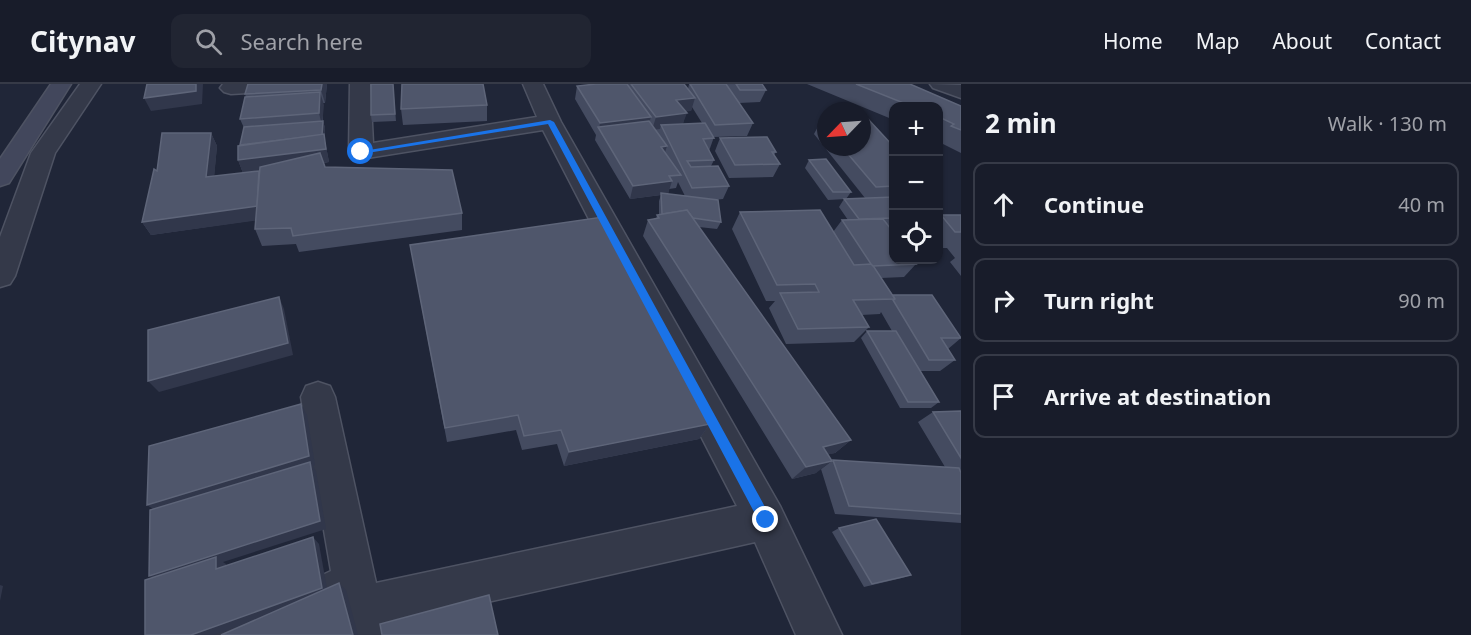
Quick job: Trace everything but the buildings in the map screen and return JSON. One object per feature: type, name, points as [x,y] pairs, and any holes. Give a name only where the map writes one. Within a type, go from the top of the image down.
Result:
[{"type":"main road","points":[[0,178],[61,84]]},
{"type":"street","points":[[0,276],[43,153],[91,84]]},
{"type":"street","points":[[231,88],[300,84]]},
{"type":"street","points":[[360,84],[361,152],[550,122]]},
{"type":"street","points":[[533,84],[550,122],[766,520],[819,635]]},
{"type":"street","points":[[940,84],[961,92]]},
{"type":"street","points":[[318,397],[362,622]]},
{"type":"street","points":[[362,622],[766,520]]},
{"type":"street","points":[[226,635],[303,608],[348,585],[362,622]]},
{"type":"route","points":[[361,152],[550,122],[766,520]]}]
